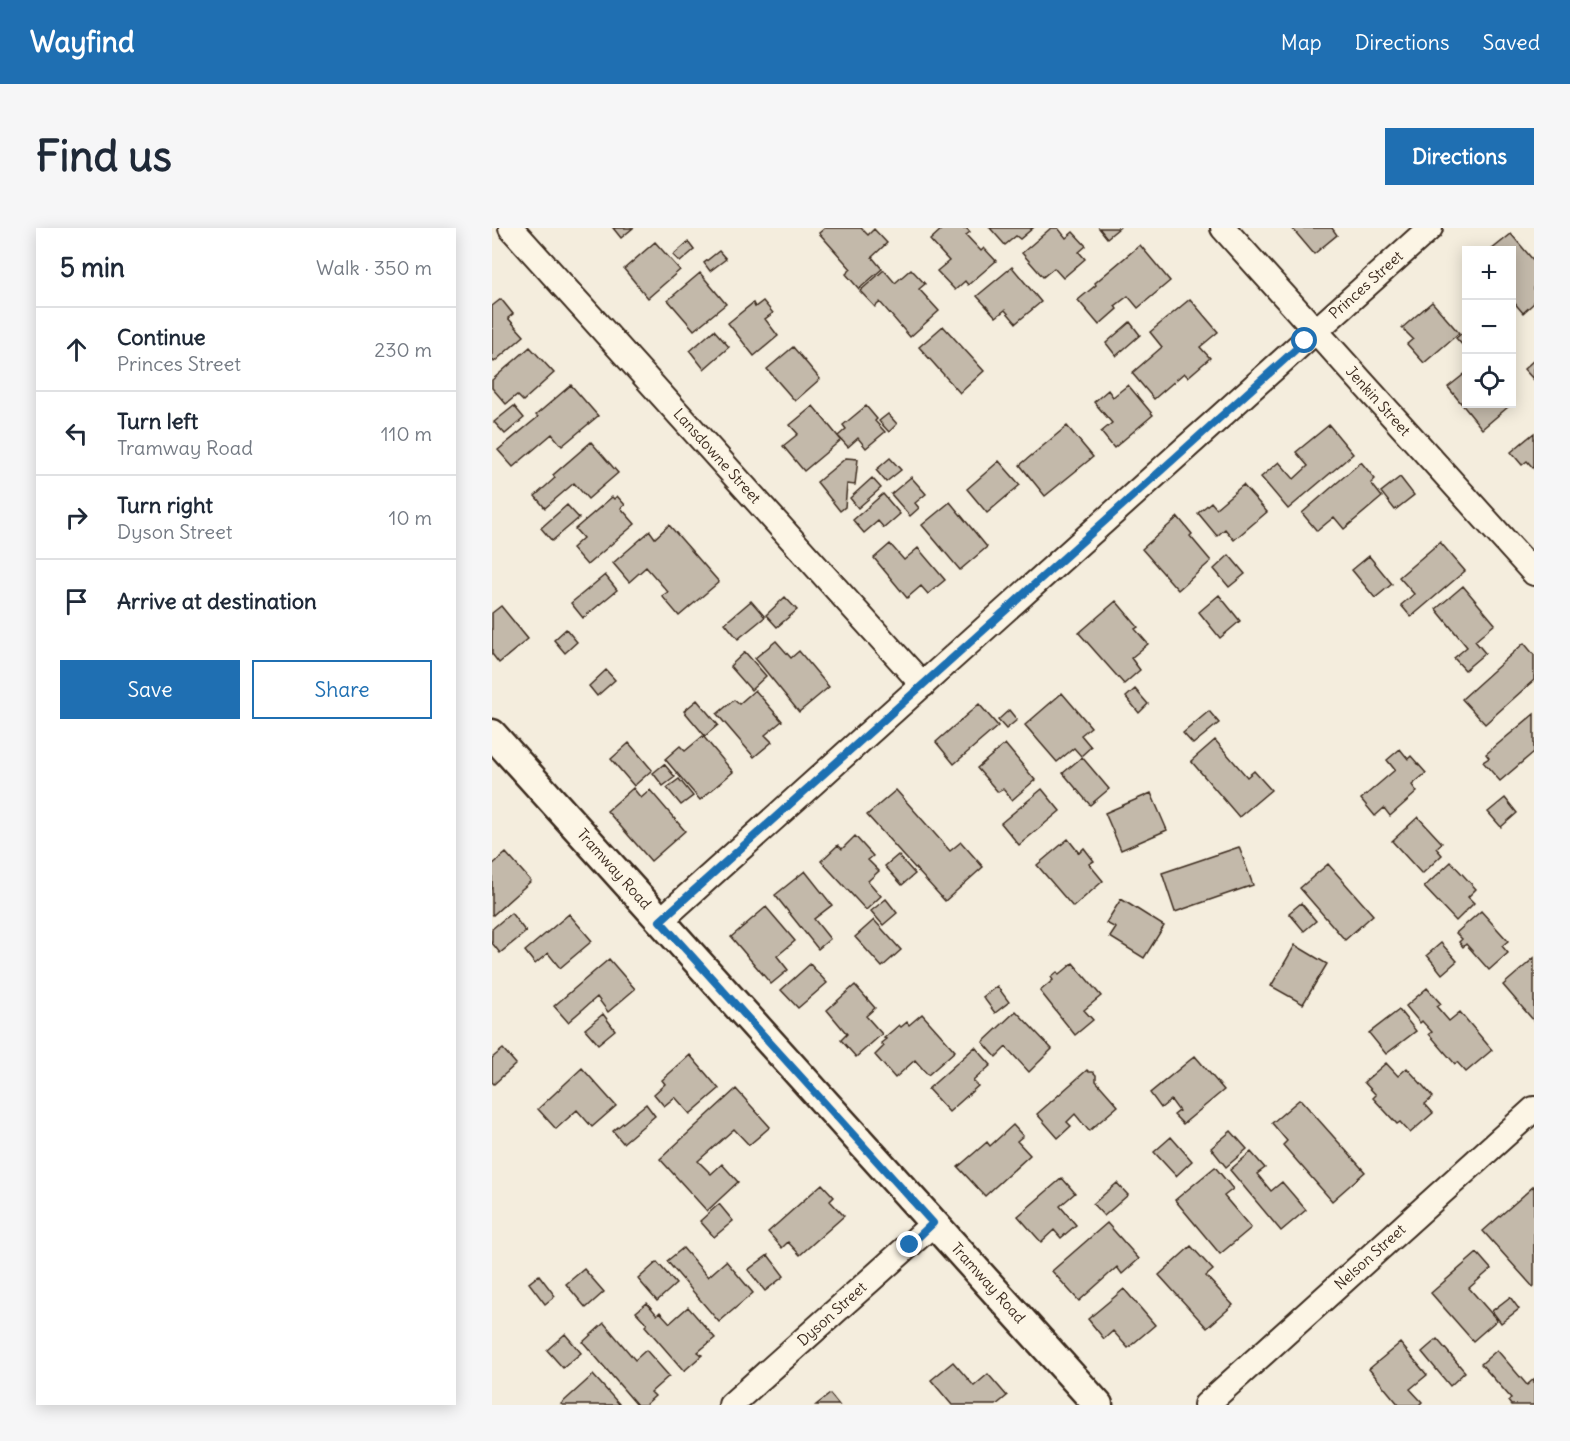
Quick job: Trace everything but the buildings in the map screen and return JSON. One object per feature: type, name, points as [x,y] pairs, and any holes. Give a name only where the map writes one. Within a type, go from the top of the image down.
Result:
[{"type":"street","name":"Lansdowne Street","points":[[511,228],[923,685]]},
{"type":"street","name":"Jenkin Street","points":[[1223,228],[1534,573]]},
{"type":"street","name":"Princes Street","points":[[660,921],[1430,228]]},
{"type":"street","name":"Tramway Road","points":[[492,734],[1098,1405]]},
{"type":"street","name":"Nelson Street","points":[[1206,1405],[1534,1109]]},
{"type":"street","name":"Dyson Street","points":[[731,1405],[933,1223]]},
{"type":"route","points":[[910,1245],[933,1223],[660,921],[1305,341]]}]
